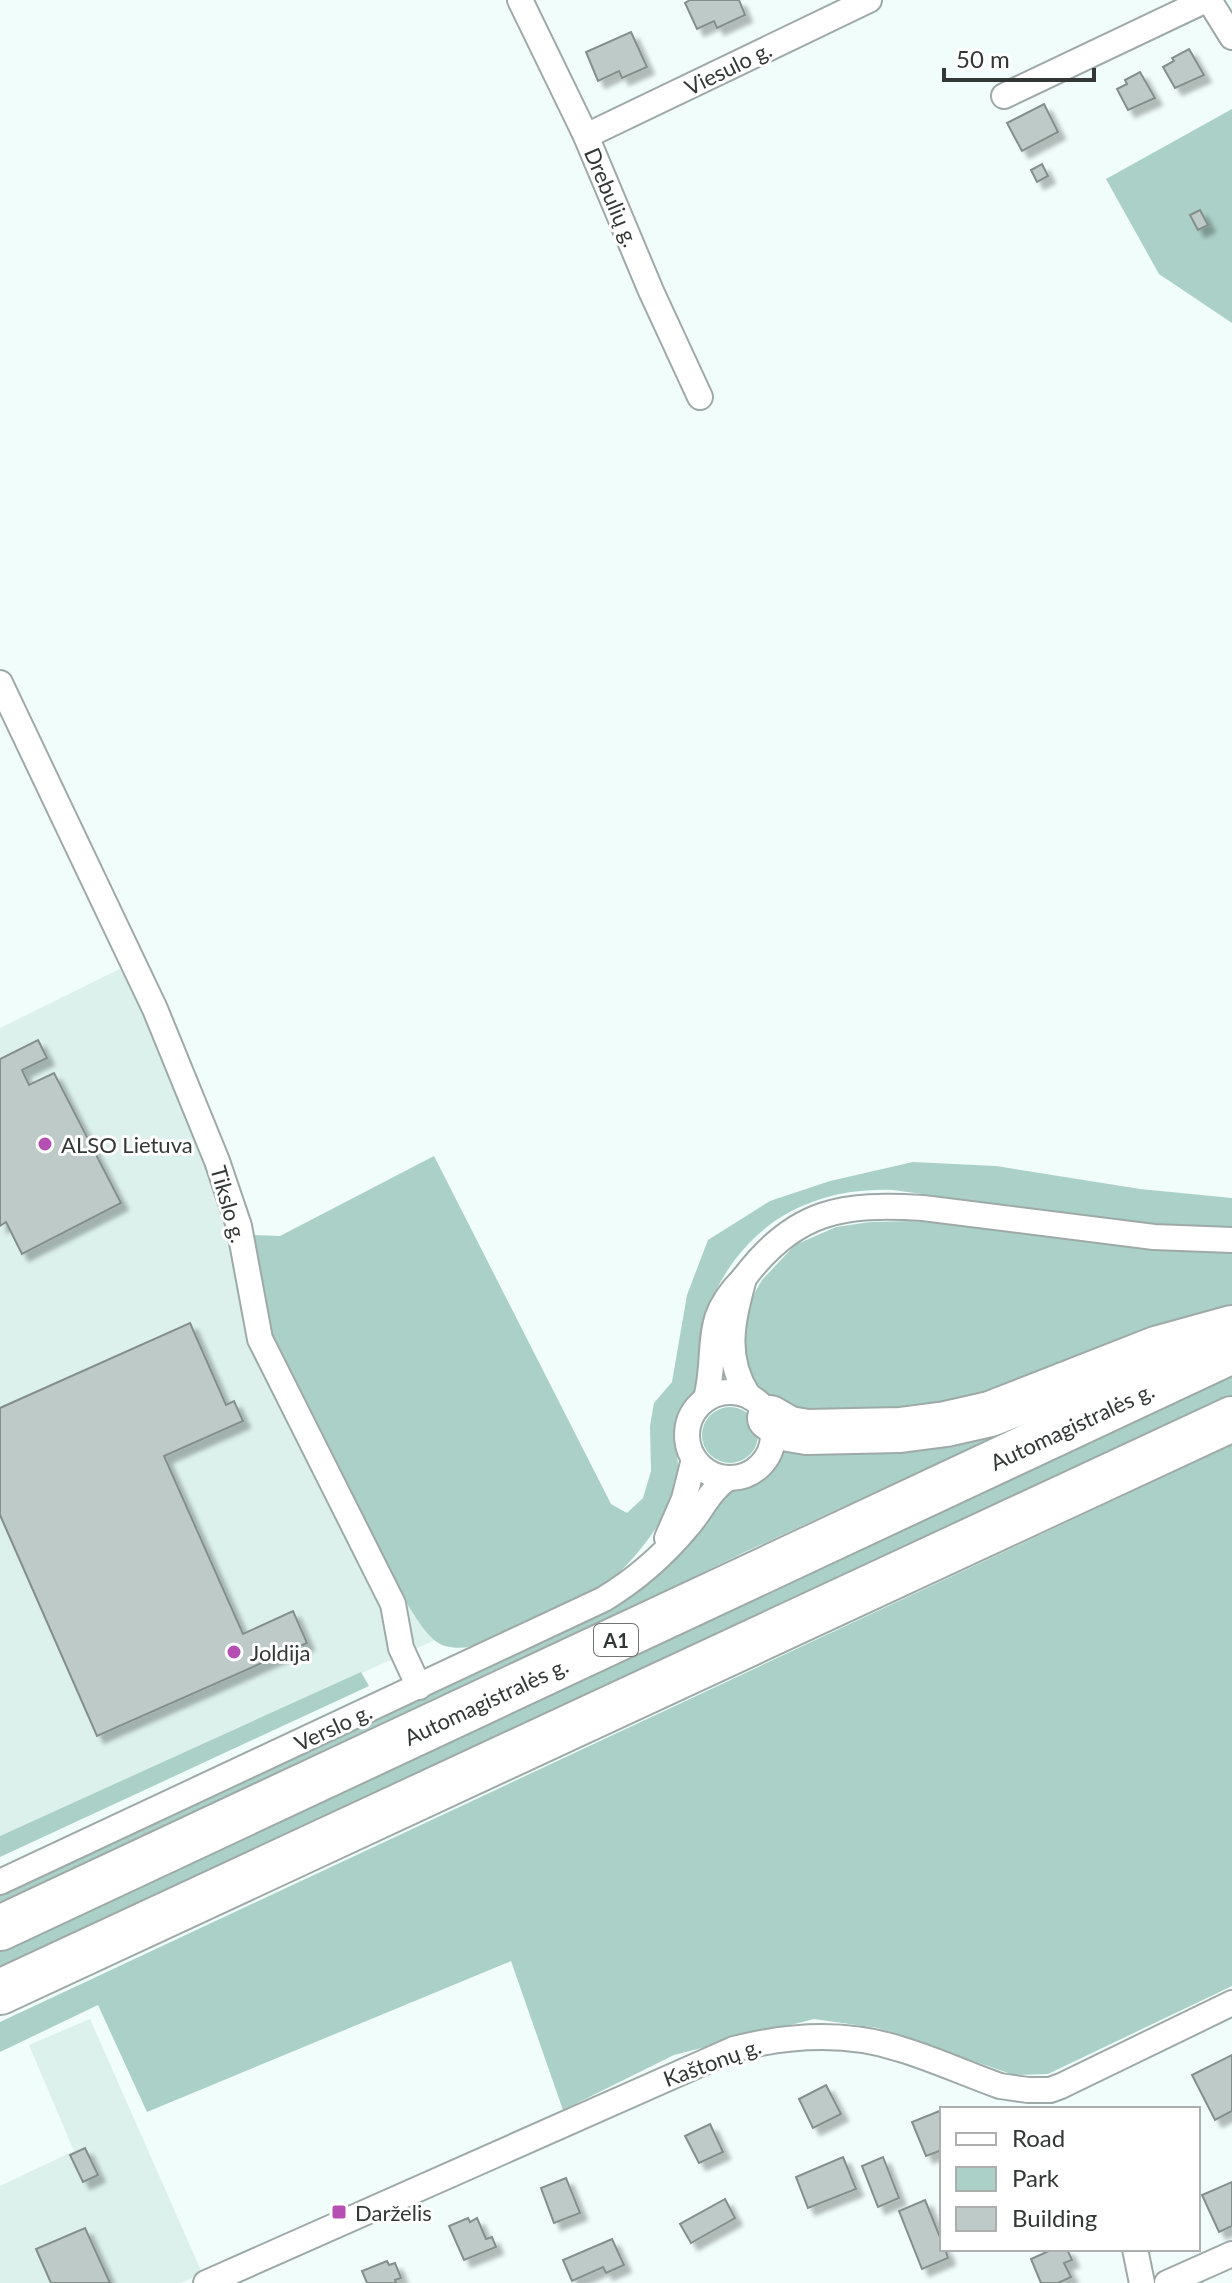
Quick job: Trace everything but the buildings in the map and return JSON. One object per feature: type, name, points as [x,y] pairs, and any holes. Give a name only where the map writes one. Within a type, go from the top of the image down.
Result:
[{"type":"highway","points":[[759,1407],[789,1429],[807,1432],[900,1430],[946,1424],[990,1414],[1156,1349],[1232,1328]]},
{"type":"highway","name":"Automagistralės g.","points":[[0,1928],[1232,1351]]},
{"type":"highway","points":[[0,1992],[1232,1419]]},
{"type":"highway","points":[[0,2014],[231,1903],[284,1860]]},
{"type":"street","name":"Drebulių g.","points":[[520,0],[586,136],[651,291],[700,397]]},
{"type":"street","name":"Viesulo g.","points":[[586,136],[869,0]]},
{"type":"street","points":[[1004,96],[1207,0],[1232,37]]},
{"type":"street","name":"Tikslo g.","points":[[0,683],[155,1009],[217,1161],[239,1226],[260,1339],[393,1604],[401,1648],[419,1687]]},
{"type":"street","points":[[0,739],[23,729]]},
{"type":"street","points":[[744,1278],[732,1340],[737,1377],[773,1431],[768,1456],[760,1466],[749,1474],[728,1478],[711,1474],[694,1459],[688,1445],[687,1431],[690,1419],[706,1399],[713,1331],[719,1308],[728,1294],[774,1243],[794,1228],[820,1215],[852,1208],[923,1208],[1154,1237],[1232,1240]]},
{"type":"street","points":[[706,1399],[726,1392],[759,1407]]},
{"type":"street","name":"Verslo g.","points":[[656,1557],[684,1499],[694,1459]]},
{"type":"street","name":"Verslo g.","points":[[0,1882],[604,1599],[629,1584],[678,1537],[697,1516],[711,1493],[728,1478]]},
{"type":"street","name":"Kaštonų g.","points":[[206,2283],[734,2049],[800,2036],[864,2040],[900,2049],[1000,2086],[1053,2099],[1080,2079],[1232,2003]]},
{"type":"street","points":[[1135,2251],[1142,2283]]},
{"type":"street","points":[[1167,2283],[1232,2254]]},
{"type":"shaded area","points":[[142,958],[200,1088],[253,1235],[267,1326],[409,1607],[435,1640],[0,1836],[0,1028]]},
{"type":"shaded area","points":[[90,2019],[202,2273],[181,2283],[0,2283],[0,2186],[74,2151],[29,2045]]},
{"type":"green space","points":[[1232,109],[1232,323],[1159,274],[1106,179]]},
{"type":"green space","points":[[434,1156],[611,1504],[627,1513],[643,1498],[651,1471],[650,1426],[654,1403],[672,1382],[687,1295],[708,1240],[770,1201],[830,1181],[913,1162],[996,1166],[1140,1189],[1232,1198],[1232,1228],[1147,1225],[893,1190],[860,1191],[801,1207],[753,1239],[733,1262],[717,1288],[702,1327],[697,1385],[677,1428],[676,1490],[658,1526],[638,1552],[615,1576],[582,1599],[480,1643],[454,1648],[434,1640],[409,1607],[267,1326],[253,1235],[280,1236]]},
{"type":"green space","points":[[911,1221],[1151,1248],[1232,1253],[1232,1317],[1014,1397],[809,1424],[768,1404],[750,1384],[741,1327],[762,1280],[795,1245],[836,1227]]},
{"type":"green space","points":[[1164,1359],[0,1902],[0,1894],[540,1643],[611,1605],[645,1584],[676,1559],[719,1498],[758,1478],[773,1465],[783,1439]]},
{"type":"green space","points":[[1232,1371],[1232,1404],[0,1977],[0,1942]]},
{"type":"green space","points":[[730,1407],[750,1415],[758,1435],[750,1455],[730,1463],[710,1455],[702,1435],[710,1415]]},
{"type":"green space","points":[[1232,1445],[1232,1986],[1048,2074],[1014,2075],[878,2028],[814,2019],[674,2055],[563,2110],[511,1961],[147,2112],[98,2005],[0,2052],[0,2022]]},
{"type":"green space","points":[[361,1672],[369,1686],[0,1857],[0,1836]]},
{"type":"place","name":"ALSO Lietuva","points":[[45,1144]]},
{"type":"place","name":"Joldija","points":[[234,1652]]},
{"type":"place","name":"Darželis","points":[[339,2212]]}]
